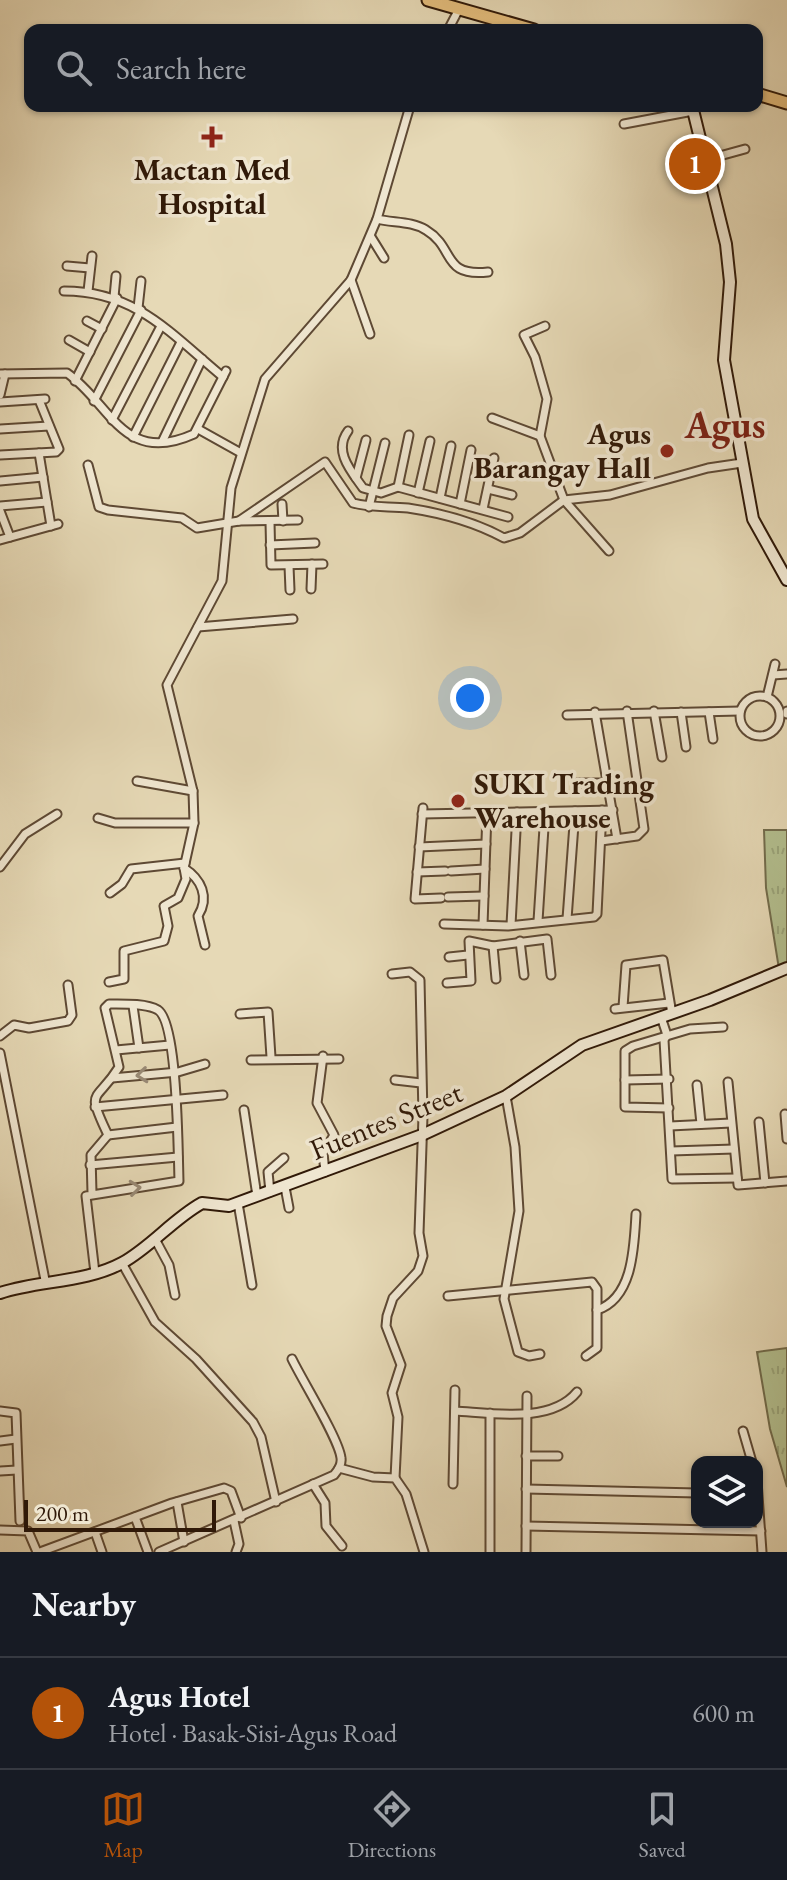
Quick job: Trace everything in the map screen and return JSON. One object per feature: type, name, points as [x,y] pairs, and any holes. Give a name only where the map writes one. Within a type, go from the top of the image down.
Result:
[{"type":"main road","points":[[428,0],[511,24]]},
{"type":"main road","points":[[763,96],[787,103]]},
{"type":"street","points":[[451,24],[459,9]]},
{"type":"street","points":[[109,982],[124,979],[124,951],[164,941],[168,926],[164,906],[182,892],[194,823],[193,791],[167,693],[172,672],[222,581],[228,505],[265,379],[351,280],[371,237],[408,112]]},
{"type":"street","points":[[624,124],[679,112]]},
{"type":"street","points":[[694,112],[726,244],[730,282],[724,360],[753,519],[787,580]]},
{"type":"street","points":[[705,160],[745,149]]},
{"type":"street","points":[[377,219],[426,229],[458,270],[467,274],[488,272]]},
{"type":"street","points":[[371,237],[384,258]]},
{"type":"street","points":[[88,291],[92,256]]},
{"type":"street","points":[[67,266],[90,268]]},
{"type":"street","points":[[75,381],[116,298],[116,276]]},
{"type":"street","points":[[351,280],[370,334]]},
{"type":"street","points":[[94,401],[140,309],[141,281]]},
{"type":"street","points":[[0,395],[2,374],[67,373],[112,420],[133,437],[163,440],[187,437],[198,429],[225,374],[140,309],[116,298],[88,291],[64,291]]},
{"type":"street","points":[[87,321],[102,329]]},
{"type":"street","points":[[112,420],[161,326]]},
{"type":"street","points":[[545,326],[524,335],[539,366],[547,399],[540,436],[564,500],[609,551]]},
{"type":"street","points":[[69,340],[90,352]]},
{"type":"street","points":[[133,437],[181,342]]},
{"type":"street","points":[[163,440],[202,359]]},
{"type":"street","points":[[0,402],[42,400],[59,449],[0,455]]},
{"type":"street","points":[[492,418],[540,436]]},
{"type":"street","points":[[0,429],[49,426]]},
{"type":"street","points":[[198,429],[241,453]]},
{"type":"street","points":[[348,431],[341,448],[356,478],[363,488],[372,493],[398,487],[508,517]]},
{"type":"street","points":[[398,487],[409,435]]},
{"type":"street","points":[[356,478],[366,440]]},
{"type":"street","points":[[418,493],[430,441]]},
{"type":"street","points":[[369,507],[385,443]]},
{"type":"street","points":[[440,498],[451,446]]},
{"type":"street","points":[[460,504],[471,450]]},
{"type":"street","points":[[0,540],[54,525],[39,453]]},
{"type":"street","points":[[483,509],[494,458]]},
{"type":"street","points":[[239,521],[325,462],[348,500],[369,507],[407,508],[467,521],[504,538],[520,533],[564,500],[610,495],[708,468],[742,463]]},
{"type":"street","points":[[88,465],[99,507],[182,518],[197,528],[239,521],[298,520]]},
{"type":"street","points":[[492,468],[509,471]]},
{"type":"street","points":[[0,481],[43,477]]},
{"type":"street","points":[[488,489],[512,495]]},
{"type":"street","points":[[10,537],[0,508],[47,502]]},
{"type":"street","points":[[282,504],[283,521]]},
{"type":"street","points":[[270,522],[270,563],[289,566],[323,564]]},
{"type":"street","points":[[270,545],[315,543]]},
{"type":"street","points":[[311,589],[312,564]]},
{"type":"street","points":[[289,566],[290,590]]},
{"type":"street","points":[[198,627],[293,619]]},
{"type":"street","points":[[767,697],[775,664]]},
{"type":"street","points":[[773,675],[787,674]]},
{"type":"street","points":[[567,715],[627,711],[740,711],[751,698],[767,697],[785,712],[774,730],[757,736],[744,729],[740,711]]},
{"type":"street","points":[[601,841],[641,834],[644,829],[627,711]]},
{"type":"street","points":[[654,711],[662,757]]},
{"type":"street","points":[[595,712],[617,839]]},
{"type":"street","points":[[681,712],[686,747]]},
{"type":"street","points":[[709,712],[713,739]]},
{"type":"street","points":[[137,781],[193,791]]},
{"type":"street","points":[[577,783],[606,783]]},
{"type":"street","points":[[444,924],[509,926],[590,918],[597,914],[602,810]]},
{"type":"street","points":[[484,896],[415,899],[423,811],[613,810]]},
{"type":"street","points":[[567,919],[575,811]]},
{"type":"street","points":[[510,943],[517,812]]},
{"type":"street","points":[[538,921],[545,812]]},
{"type":"street","points":[[483,925],[487,813]]},
{"type":"street","points":[[0,867],[25,834],[57,814]]},
{"type":"street","points":[[98,818],[115,823],[194,823]]},
{"type":"street","points":[[419,847],[486,844]]},
{"type":"street","points":[[110,893],[122,884],[131,869],[185,866],[196,876],[202,888],[203,905],[198,916],[205,945]]},
{"type":"street","points":[[417,872],[485,869]]},
{"type":"street","points":[[447,983],[471,981],[469,941],[493,946],[547,939],[551,975]]},
{"type":"street","points":[[520,941],[524,975]]},
{"type":"street","points":[[493,946],[496,979]]},
{"type":"street","points":[[449,957],[468,955]]},
{"type":"street","points":[[664,1013],[619,1008],[626,965],[659,959],[665,963],[664,1037],[669,1079],[672,1179],[787,1181]]},
{"type":"street","name":"Fuentes Street","points":[[0,1293],[45,1280],[95,1273],[122,1263],[202,1203],[229,1206],[422,1135],[506,1096],[582,1045],[787,968]]},
{"type":"street","points":[[392,974],[410,972],[420,980],[422,1135],[419,1233],[423,1256],[418,1271],[393,1298],[386,1326],[401,1365],[392,1393],[398,1417],[395,1478],[406,1494],[424,1552]]},
{"type":"street","points":[[0,1036],[14,1025],[29,1028],[68,1021],[72,1015],[68,985]]},
{"type":"street","points":[[95,1273],[84,1202],[92,1193],[175,1184],[179,1181],[173,1072],[166,1022],[161,1012],[109,1004],[105,1008],[119,1067],[112,1078],[98,1088],[95,1107],[108,1135]]},
{"type":"street","points":[[133,1006],[139,1048]]},
{"type":"street","points":[[240,1014],[268,1012],[271,1057]]},
{"type":"street","points":[[156,1024],[166,1022]]},
{"type":"street","points":[[669,1108],[625,1107],[625,1051],[664,1037],[723,1027]]},
{"type":"street","points":[[116,1050],[170,1045]]},
{"type":"street","points":[[0,1053],[12,1131],[45,1280]]},
{"type":"street","points":[[323,1056],[317,1103],[334,1135],[323,1153],[325,1172]]},
{"type":"street","points":[[251,1060],[323,1056],[339,1059]]},
{"type":"street","points":[[112,1078],[173,1072],[205,1064]]},
{"type":"street","points":[[625,1080],[669,1079]]},
{"type":"street","points":[[395,1080],[421,1083]]},
{"type":"street","points":[[728,1082],[738,1182]]},
{"type":"street","points":[[697,1085],[701,1124]]},
{"type":"street","points":[[95,1107],[223,1095]]},
{"type":"street","points":[[506,1096],[515,1147],[519,1211],[504,1303],[516,1349],[522,1354],[540,1354]]},
{"type":"street","points":[[244,1110],[257,1196]]},
{"type":"street","points":[[785,1114],[787,1139]]},
{"type":"street","points":[[759,1122],[765,1183]]},
{"type":"street","points":[[670,1126],[731,1123]]},
{"type":"street","points":[[92,1193],[91,1155],[108,1135],[177,1127]]},
{"type":"street","points":[[671,1151],[734,1149]]},
{"type":"street","points":[[90,1165],[178,1157]]},
{"type":"street","points":[[270,1192],[268,1172],[284,1158]]},
{"type":"street","points":[[285,1187],[289,1208]]},
{"type":"street","points":[[238,1203],[252,1285]]},
{"type":"street","points":[[597,1310],[611,1305],[626,1284],[636,1214]]},
{"type":"street","points":[[155,1239],[169,1265],[175,1295]]},
{"type":"street","points":[[122,1263],[155,1322],[196,1359],[253,1422],[261,1437],[276,1502]]},
{"type":"street","points":[[448,1296],[592,1282],[597,1289],[597,1348],[586,1356]]},
{"type":"street","points":[[159,1552],[334,1475],[339,1468],[342,1459],[331,1432],[292,1359]]},
{"type":"street","points":[[453,1484],[455,1390]]},
{"type":"street","points":[[455,1411],[526,1413],[561,1407],[577,1392]]},
{"type":"street","points":[[526,1552],[527,1396]]},
{"type":"street","points":[[0,1411],[16,1413],[20,1521]]},
{"type":"street","points":[[490,1413],[490,1552]]},
{"type":"street","points":[[743,1431],[750,1456]]},
{"type":"street","points":[[0,1441],[16,1439]]},
{"type":"street","points":[[526,1456],[558,1456]]},
{"type":"street","points":[[339,1468],[373,1477],[395,1478]]},
{"type":"street","points":[[0,1471],[17,1470]]},
{"type":"street","points":[[313,1484],[325,1503],[326,1526],[342,1546]]},
{"type":"street","points":[[0,1530],[28,1531],[38,1552],[177,1502],[226,1488],[237,1520],[239,1544],[236,1552]]},
{"type":"street","points":[[526,1489],[691,1493]]},
{"type":"street","points":[[177,1502],[184,1542]]},
{"type":"street","points":[[135,1517],[148,1552]]},
{"type":"street","points":[[526,1526],[761,1531]]},
{"type":"street","points":[[761,1528],[762,1552]]},
{"type":"street","points":[[95,1532],[102,1552]]},
{"type":"green space","points":[[764,830],[787,830],[787,965],[779,969],[766,888]]},
{"type":"green space","points":[[787,1348],[787,1487],[770,1429],[757,1352]]},
{"type":"place","name":"Mactan Med Hospital","points":[[212,137]]},
{"type":"place","name":"Agus Hotel","points":[[695,164]]},
{"type":"place","name":"Agus Barangay Hall","points":[[667,451]]},
{"type":"place","name":"SUKI Trading Warehouse","points":[[458,801]]},
{"type":"district","name":"Agus","points":[[725,425]]}]
